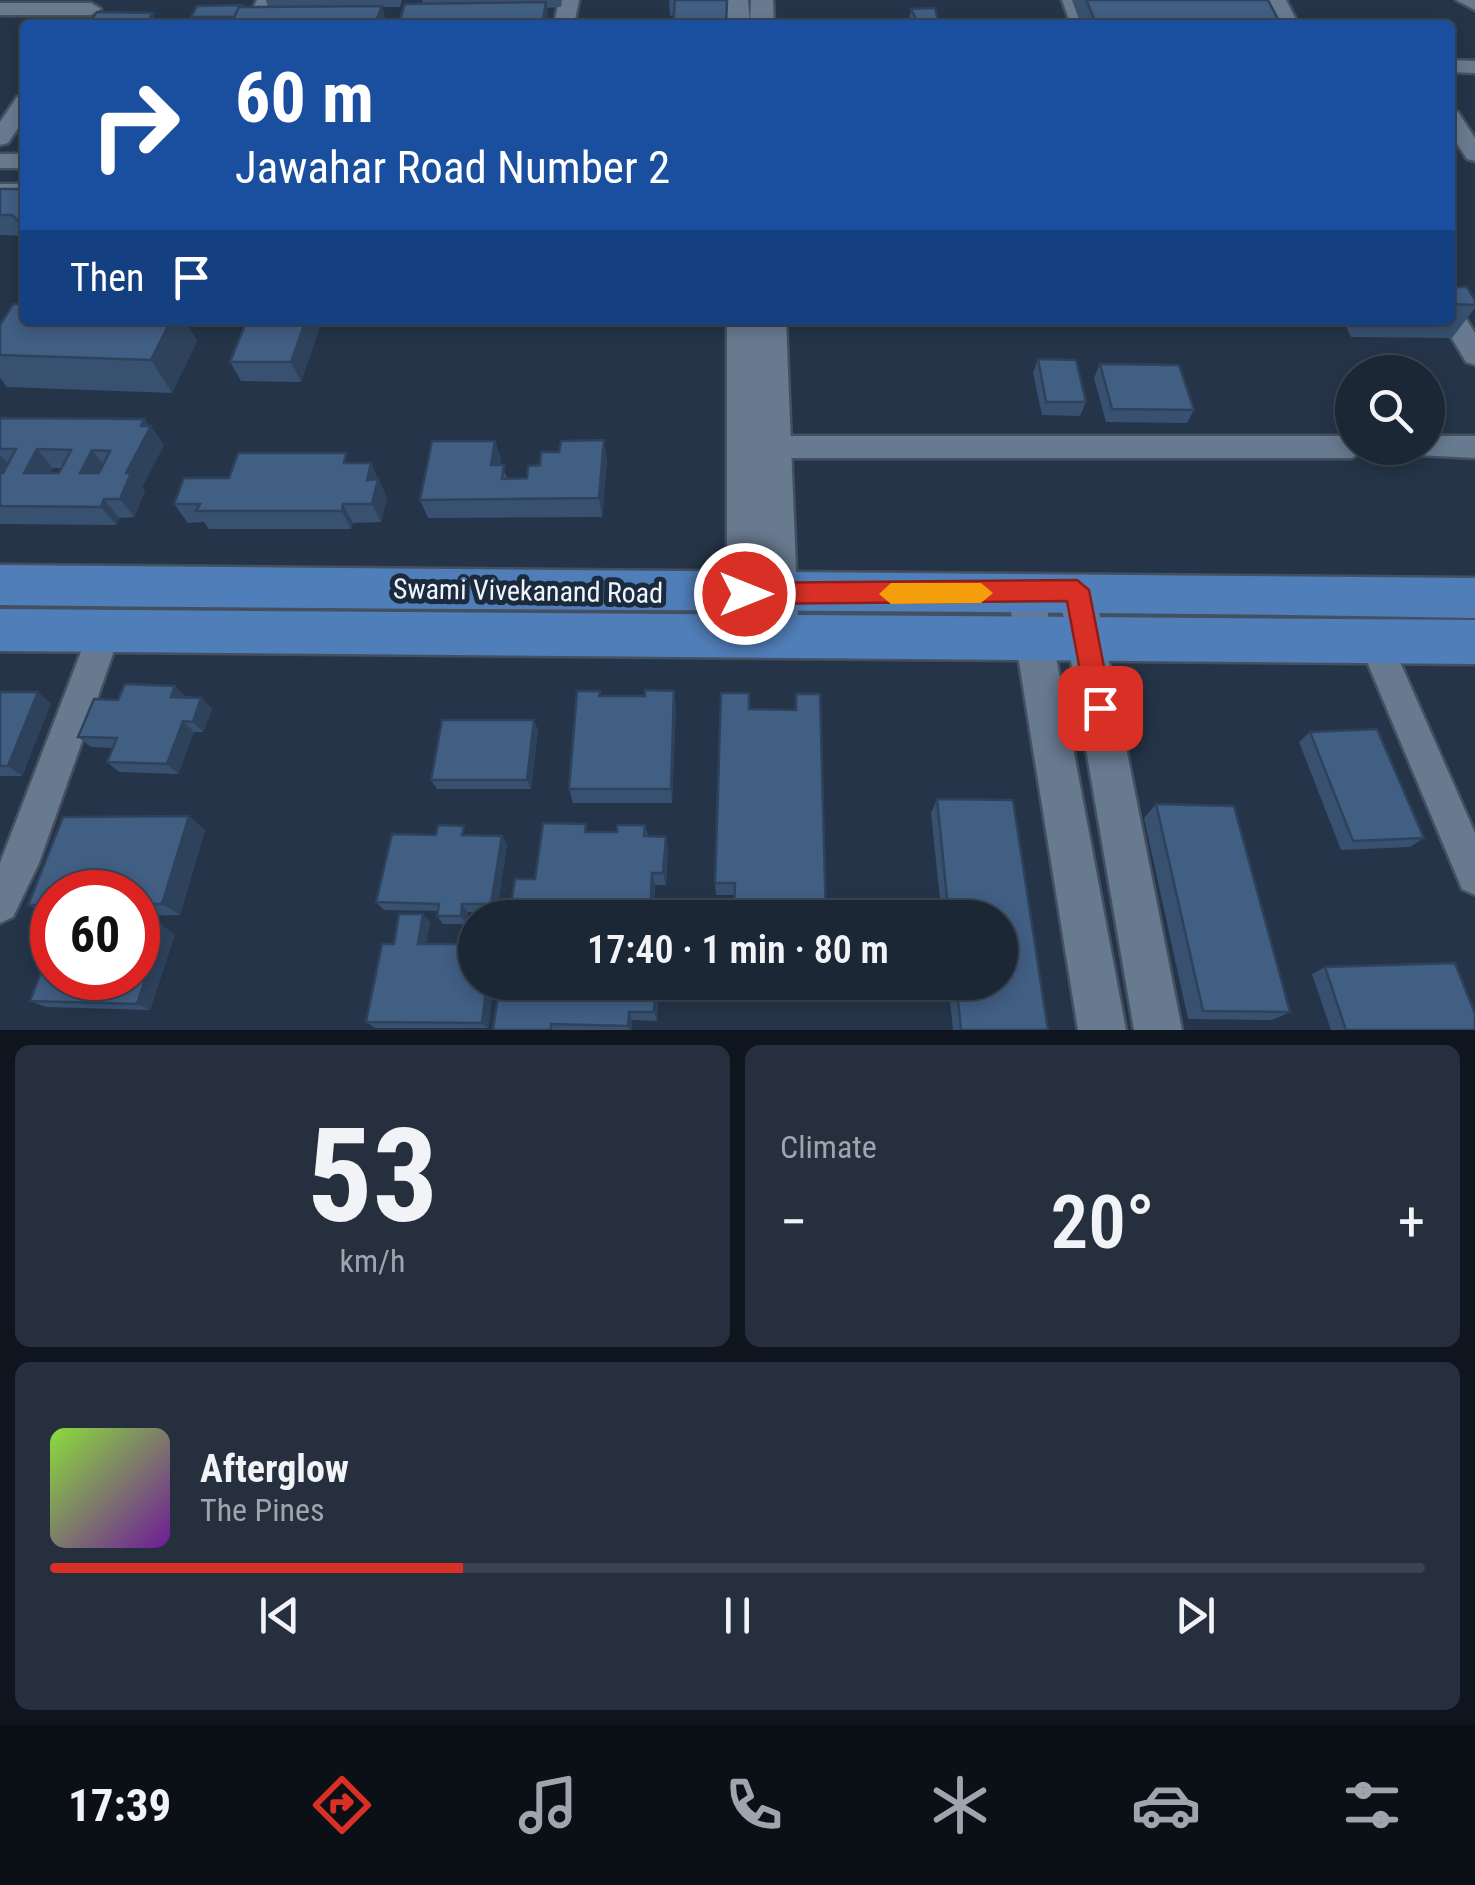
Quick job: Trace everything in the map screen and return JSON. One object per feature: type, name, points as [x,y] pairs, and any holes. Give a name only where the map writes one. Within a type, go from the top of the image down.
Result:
[{"type":"main road","name":"Swami Vivekanand Road","points":[[0,585],[762,614]]},
{"type":"main road","name":"Swami Vivekanand Road","points":[[0,630],[105,631],[762,614],[1082,613],[1475,598]]},
{"type":"main road","name":"Swami Vivekanand Road","points":[[1082,613],[1374,640],[1475,642]]},
{"type":"street","points":[[1466,0],[1475,4]]},
{"type":"street","points":[[0,9],[89,11]]},
{"type":"street","points":[[0,138],[20,109]]},
{"type":"street","points":[[1455,124],[1475,154]]},
{"type":"street","points":[[1455,322],[1475,356]]},
{"type":"street","points":[[742,325],[762,614]]},
{"type":"street","points":[[762,614],[775,448],[771,325]]},
{"type":"street","points":[[775,448],[1335,447]]},
{"type":"street","points":[[1445,447],[1475,447]]},
{"type":"street","points":[[1082,613],[1158,1030]]},
{"type":"street","points":[[1029,614],[1102,1030]]},
{"type":"street","points":[[0,904],[20,863],[105,631]]},
{"type":"street","points":[[1374,640],[1475,876]]},
{"type":"building","points":[[675,0],[727,0],[726,20],[673,20]]},
{"type":"building","points":[[1086,0],[1268,0],[1278,20],[1095,20]]},
{"type":"building","points":[[546,2],[543,20],[400,20],[405,4]]},
{"type":"building","points":[[243,5],[234,17],[191,17],[197,6]]},
{"type":"building","points":[[382,6],[377,20],[233,20],[239,7]]},
{"type":"building","points":[[935,8],[938,20],[916,20],[911,9]]},
{"type":"building","points":[[97,12],[153,13],[148,20],[91,20]]},
{"type":"building","points":[[0,189],[20,189],[20,222],[12,215],[0,215]]},
{"type":"building","points":[[1455,287],[1467,287],[1475,305],[1455,304]]},
{"type":"building","points":[[13,304],[20,304],[20,325],[168,325],[151,360],[0,355],[0,325]]},
{"type":"building","points":[[245,325],[304,325],[291,362],[230,362]]},
{"type":"building","points":[[1038,359],[1076,360],[1086,402],[1046,402]]},
{"type":"building","points":[[1100,364],[1179,365],[1194,410],[1112,409]]},
{"type":"building","points":[[0,418],[144,419],[141,426],[151,426],[126,473],[131,473],[120,499],[104,499],[101,507],[0,506],[0,473],[16,449],[0,449]],"holes":[[[37,449],[71,450],[59,473],[24,473]],[[92,450],[110,451],[99,473],[80,473]]]},
{"type":"building","points":[[604,440],[599,498],[420,500],[432,441],[495,441],[491,465],[504,465],[502,479],[527,478],[528,466],[540,465],[541,452],[559,452],[561,441]]},
{"type":"building","points":[[238,453],[346,453],[344,463],[371,463],[367,480],[378,479],[372,504],[343,504],[342,511],[196,511],[200,504],[174,504],[184,478],[229,478]]},
{"type":"building","points":[[125,684],[175,686],[171,697],[201,698],[193,722],[183,721],[167,764],[107,762],[117,738],[78,737],[94,699],[118,700]]},
{"type":"building","points":[[645,690],[674,691],[671,789],[569,789],[577,691],[600,691],[599,696],[645,696]]},
{"type":"building","points":[[0,692],[38,692],[8,766],[0,766]]},
{"type":"building","points":[[721,693],[749,693],[749,709],[796,710],[796,694],[820,694],[826,900],[734,900],[735,883],[715,883]]},
{"type":"building","points":[[442,720],[534,720],[527,780],[431,780]]},
{"type":"building","points":[[1377,729],[1424,838],[1353,841],[1310,732]]},
{"type":"building","points":[[937,799],[1013,800],[1048,1030],[961,1030],[958,1000],[1018,1000],[1018,900],[947,900]]},
{"type":"building","points":[[1156,804],[1234,806],[1290,1012],[1203,1011]]},
{"type":"building","points":[[189,816],[162,904],[160,870],[42,870],[63,817]]},
{"type":"building","points":[[543,823],[586,824],[585,832],[617,832],[617,825],[645,825],[644,836],[666,837],[663,873],[652,873],[651,900],[512,900],[515,879],[535,879]]},
{"type":"building","points":[[438,825],[464,826],[462,835],[502,836],[492,900],[458,900],[458,916],[437,916],[439,904],[376,902],[392,834],[436,835]]},
{"type":"building","points":[[399,914],[423,914],[418,944],[458,944],[458,1000],[485,1000],[482,1023],[366,1022],[382,944],[394,944]]},
{"type":"building","points":[[1455,963],[1475,1014],[1475,1030],[1346,1030],[1325,967]]},
{"type":"building","points":[[30,1000],[138,1000],[137,1004]]},
{"type":"building","points":[[497,1000],[655,1000],[654,1012],[629,1012],[628,1026],[551,1024],[551,1030],[493,1030]]},
{"type":"slow traffic","points":[[891,594],[981,593]]},
{"type":"route","points":[[745,594],[1077,590],[1100,708]]}]
